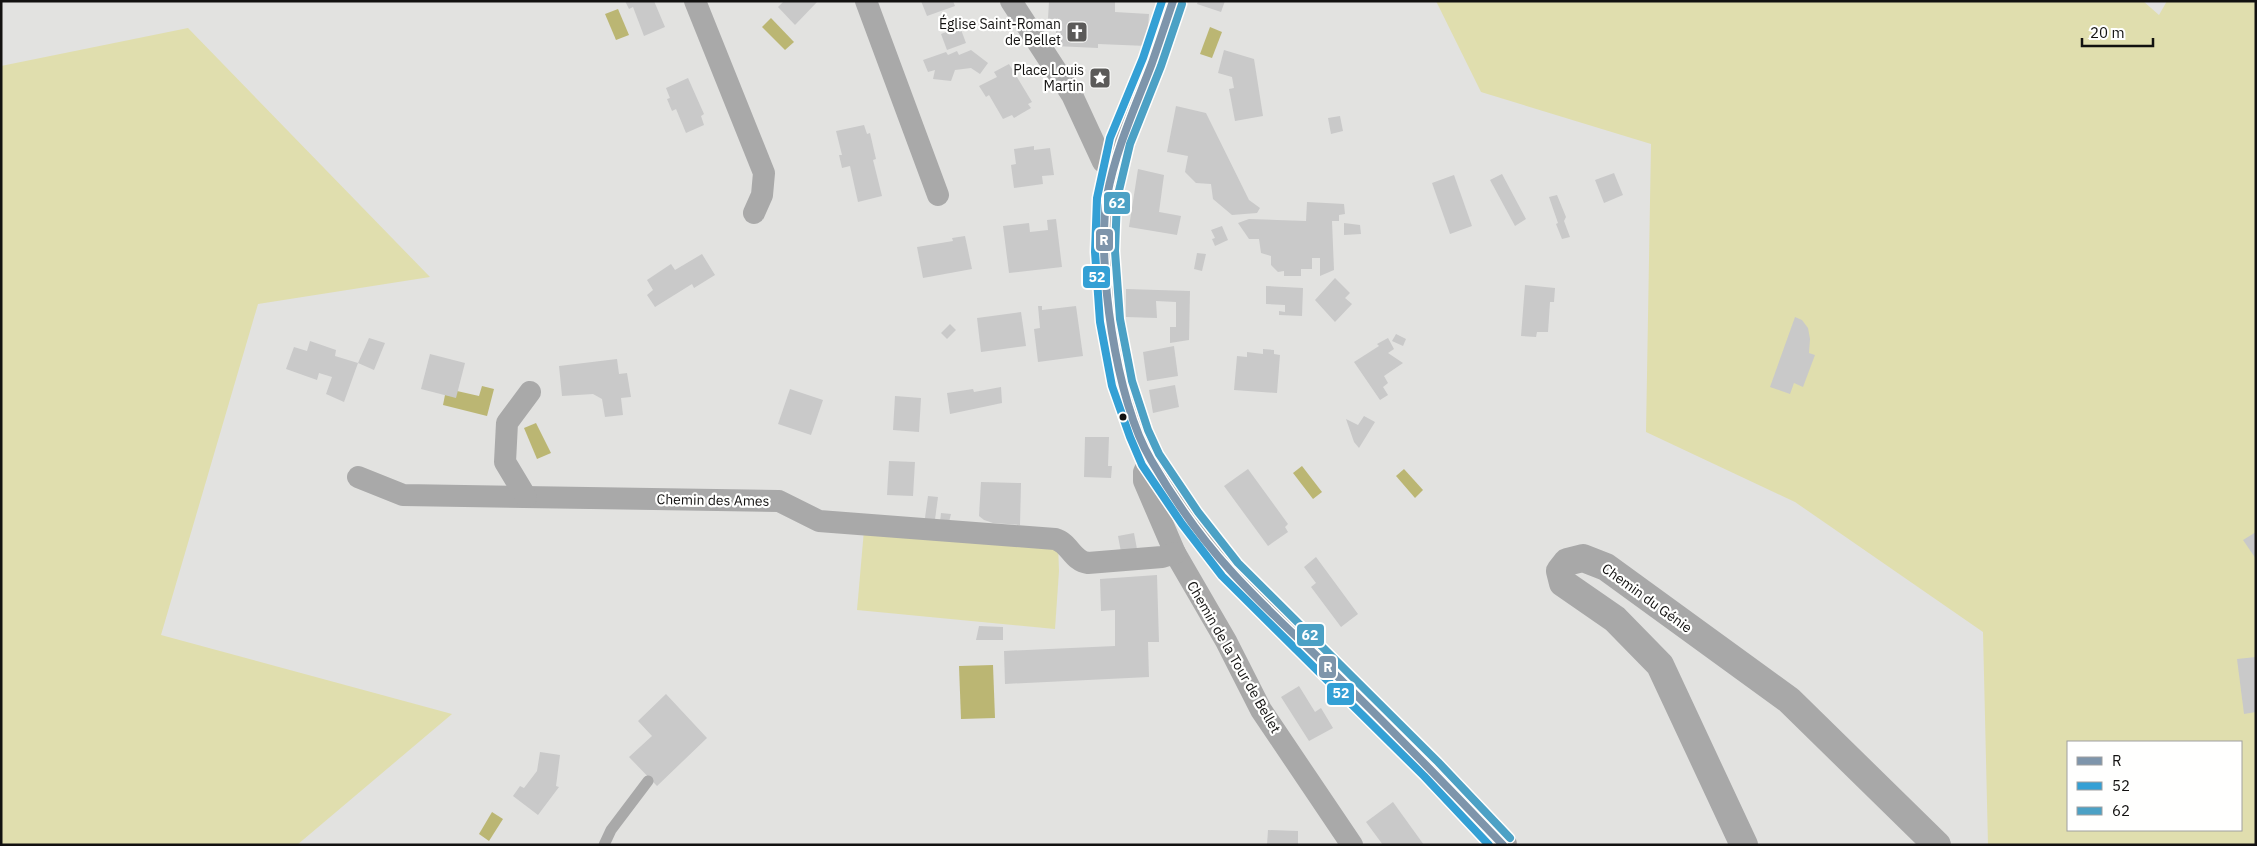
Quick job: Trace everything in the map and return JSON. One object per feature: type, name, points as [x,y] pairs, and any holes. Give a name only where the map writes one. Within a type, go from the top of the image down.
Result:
[{"type":"main road","points":[[1173,1],[1152,62],[1120,141],[1112,168],[1107,198],[1105,251],[1110,320],[1122,384],[1138,434],[1150,459],[1190,518],[1230,570],[1432,769],[1503,845]]},
{"type":"main road","name":"Chemin du Génie","points":[[1744,845],[1660,665],[1615,620],[1564,583],[1560,572],[1567,562],[1584,558],[1606,567],[1789,700],[1937,845]]},
{"type":"street","points":[[695,1],[764,173],[762,195],[754,213]]},
{"type":"street","points":[[866,1],[938,195]]},
{"type":"street","points":[[1011,1],[1072,96],[1103,162],[1112,168]]},
{"type":"street","points":[[526,497],[505,462],[507,423],[530,392]]},
{"type":"street","name":"Chemin de la Tour de Bellet","points":[[1150,459],[1144,472],[1144,481],[1175,553],[1226,641],[1261,710],[1352,845]]},
{"type":"street","name":"Chemin des Ames","points":[[358,477],[403,495],[779,502],[819,521],[1055,539],[1062,541],[1077,559],[1084,562],[1162,557],[1175,553]]},
{"type":"lane","points":[[604,845],[611,830],[648,781]]},
{"type":"shaded area","points":[[1436,1],[2143,1],[2159,15],[2167,1],[2256,1],[2256,845],[1988,845],[1983,632],[1795,502],[1646,432],[1651,144],[1481,92]]},
{"type":"shaded area","points":[[618,9],[629,35],[616,40],[605,14]]},
{"type":"shaded area","points":[[771,18],[794,42],[785,50],[762,27]]},
{"type":"shaded area","points":[[1210,27],[1222,32],[1212,58],[1200,54]]},
{"type":"shaded area","points":[[188,28],[430,277],[258,304],[161,635],[452,714],[297,845],[1,845],[1,66]]},
{"type":"shaded area","points":[[482,386],[494,389],[487,416],[443,405],[445,395],[457,391],[479,396]]},
{"type":"shaded area","points":[[536,423],[551,453],[537,459],[524,428]]},
{"type":"shaded area","points":[[1302,466],[1322,492],[1313,499],[1293,473]]},
{"type":"shaded area","points":[[1404,469],[1423,490],[1415,498],[1396,476]]},
{"type":"shaded area","points":[[864,530],[1058,544],[1059,571],[1055,629],[857,610]]},
{"type":"shaded area","points":[[993,665],[995,718],[961,719],[959,666]]},
{"type":"shaded area","points":[[492,812],[503,819],[489,841],[479,834]]},
{"type":"building","points":[[625,1],[654,1],[665,27],[644,36],[633,7],[629,9]]},
{"type":"building","points":[[784,1],[818,1],[795,25],[778,7]]},
{"type":"building","points":[[921,1],[953,1],[955,6],[927,16]]},
{"type":"building","points":[[1049,1],[1115,1],[1115,12],[1149,14],[1147,46],[1098,44],[1098,48],[1055,46],[1057,20],[1048,19]]},
{"type":"building","points":[[1198,1],[1225,1],[1221,12],[1197,4]]},
{"type":"building","points":[[960,27],[966,43],[947,50],[941,34]]},
{"type":"building","points":[[971,50],[988,63],[980,74],[971,68],[955,70],[951,81],[933,79],[935,70],[928,72],[923,60],[946,52],[948,55],[957,51],[959,55]]},
{"type":"building","points":[[1224,50],[1254,59],[1263,116],[1235,121],[1229,89],[1234,88],[1232,77],[1218,73]]},
{"type":"building","points":[[1009,64],[1032,102],[1028,104],[1031,108],[1014,118],[1012,115],[1003,119],[989,95],[986,97],[979,86],[997,77],[994,72]]},
{"type":"building","points":[[688,78],[704,114],[701,116],[704,125],[686,133],[676,109],[672,111],[667,99],[670,98],[666,88]]},
{"type":"building","points":[[1176,106],[1206,113],[1249,200],[1260,208],[1257,213],[1232,215],[1213,199],[1211,184],[1196,183],[1185,172],[1188,156],[1167,152]]},
{"type":"building","points":[[1340,116],[1343,131],[1331,134],[1328,118]]},
{"type":"building","points":[[864,125],[867,134],[870,133],[876,159],[873,160],[882,196],[858,202],[850,166],[842,168],[839,155],[842,155],[836,131]]},
{"type":"building","points":[[1034,146],[1034,150],[1050,148],[1054,175],[1042,176],[1043,184],[1014,188],[1011,165],[1016,164],[1014,149]]},
{"type":"building","points":[[1138,169],[1164,175],[1159,212],[1181,216],[1177,235],[1129,227]]},
{"type":"building","points":[[1614,173],[1623,195],[1604,203],[1595,180]]},
{"type":"building","points":[[1502,174],[1526,219],[1515,226],[1490,180]]},
{"type":"building","points":[[1454,175],[1472,226],[1450,234],[1432,183]]},
{"type":"building","points":[[1557,195],[1566,217],[1564,221],[1570,237],[1562,239],[1549,197]]},
{"type":"building","points":[[1307,202],[1344,204],[1345,214],[1339,215],[1339,221],[1332,221],[1334,270],[1320,276],[1320,258],[1312,258],[1312,269],[1301,269],[1301,276],[1284,276],[1284,271],[1278,272],[1271,265],[1271,256],[1261,253],[1259,239],[1249,239],[1238,223],[1249,219],[1306,221]]},
{"type":"building","points":[[1056,219],[1062,267],[1009,273],[1003,226],[1029,223],[1030,232],[1048,230],[1047,220]]},
{"type":"building","points":[[1344,223],[1360,225],[1361,234],[1344,235]]},
{"type":"building","points":[[1222,226],[1228,240],[1215,246],[1212,239],[1215,238],[1211,230]]},
{"type":"building","points":[[965,236],[972,269],[923,278],[917,247],[953,241],[952,238]]},
{"type":"building","points":[[1197,253],[1206,254],[1202,271],[1194,269]]},
{"type":"building","points":[[702,254],[715,275],[694,288],[692,284],[655,307],[647,295],[653,290],[647,280],[671,264],[675,270]]},
{"type":"building","points":[[1335,278],[1350,293],[1345,298],[1352,304],[1335,322],[1315,300]]},
{"type":"building","points":[[1525,285],[1555,288],[1554,302],[1550,302],[1548,332],[1537,332],[1536,337],[1521,336]]},
{"type":"building","points":[[1266,286],[1303,288],[1302,316],[1279,315],[1279,311],[1285,312],[1285,305],[1266,304]]},
{"type":"building","points":[[1126,289],[1190,291],[1189,340],[1170,343],[1170,327],[1176,327],[1176,302],[1156,301],[1157,318],[1126,317]]},
{"type":"building","points":[[1038,306],[1042,306],[1042,310],[1076,306],[1083,356],[1038,362],[1034,329],[1040,328]]},
{"type":"building","points":[[1021,312],[1026,346],[981,352],[977,318]]},
{"type":"building","points":[[1795,317],[1802,320],[1808,328],[1810,339],[1809,353],[1815,355],[1803,387],[1794,383],[1790,394],[1770,387]]},
{"type":"building","points":[[950,324],[956,330],[947,339],[941,333]]},
{"type":"building","points":[[1396,334],[1406,339],[1403,346],[1392,341]]},
{"type":"building","points":[[369,338],[385,343],[374,370],[358,363]]},
{"type":"building","points":[[1388,338],[1394,349],[1388,353],[1403,363],[1384,376],[1388,383],[1383,387],[1388,395],[1380,400],[1354,362]]},
{"type":"building","points":[[310,341],[336,350],[335,356],[358,363],[344,402],[326,394],[332,377],[319,373],[317,380],[286,369],[294,347],[307,351]]},
{"type":"building","points":[[1174,346],[1178,376],[1147,381],[1143,352]]},
{"type":"building","points":[[1263,349],[1274,350],[1274,354],[1280,355],[1277,393],[1234,390],[1237,356],[1247,357],[1247,352],[1263,354]]},
{"type":"building","points":[[430,354],[465,363],[456,398],[421,389]]},
{"type":"building","points":[[617,359],[619,374],[627,373],[631,397],[621,398],[623,415],[605,417],[602,399],[593,394],[562,396],[559,366]]},
{"type":"building","points":[[1175,385],[1179,407],[1153,413],[1149,390]]},
{"type":"building","points":[[1001,387],[1002,403],[950,414],[947,393],[973,389],[974,392]]},
{"type":"building","points":[[790,389],[823,400],[811,435],[778,424]]},
{"type":"building","points":[[895,396],[921,398],[919,432],[893,430]]},
{"type":"building","points":[[1364,416],[1375,422],[1359,448],[1354,442],[1346,419],[1358,425]]},
{"type":"building","points":[[1085,437],[1109,437],[1108,466],[1112,466],[1111,478],[1084,477]]},
{"type":"building","points":[[889,461],[915,462],[913,496],[887,495]]},
{"type":"building","points":[[1248,469],[1288,524],[1285,527],[1288,532],[1268,546],[1224,486]]},
{"type":"building","points":[[981,482],[1021,483],[1020,525],[993,523],[979,516]]},
{"type":"building","points":[[928,496],[938,497],[934,527],[924,525]]},
{"type":"building","points":[[941,513],[951,514],[949,522],[940,522]]},
{"type":"building","points":[[2256,532],[2256,559],[2243,540]]},
{"type":"building","points":[[1134,533],[1137,549],[1121,552],[1118,536]]},
{"type":"building","points":[[1316,557],[1358,614],[1341,627],[1311,587],[1316,583],[1304,567]]},
{"type":"building","points":[[1157,575],[1159,642],[1148,642],[1149,677],[1005,684],[1004,651],[1115,646],[1115,610],[1101,611],[1100,579]]},
{"type":"building","points":[[979,626],[1003,627],[1003,640],[976,640]]},
{"type":"building","points":[[2256,657],[2256,712],[2244,714],[2237,659]]},
{"type":"building","points":[[1299,686],[1315,712],[1321,708],[1333,728],[1309,741],[1281,697]]},
{"type":"building","points":[[666,694],[707,738],[657,786],[629,757],[652,736],[638,721]]},
{"type":"building","points":[[540,752],[560,755],[556,786],[559,787],[538,815],[513,796],[520,786],[524,788],[537,771]]},
{"type":"building","points":[[1393,802],[1424,845],[1383,845],[1366,822]]},
{"type":"building","points":[[1268,830],[1298,831],[1298,845],[1267,845]]},
{"type":"transit line","name":"52","points":[[1162,1],[1143,58],[1110,138],[1097,198],[1095,252],[1100,322],[1112,386],[1130,437],[1142,465],[1182,524],[1222,576],[1424,776],[1489,845]]},
{"type":"transit line","name":"R","points":[[1173,1],[1115,161],[1107,196],[1104,224],[1104,257],[1112,331],[1128,404],[1139,435],[1151,460],[1178,503],[1230,570],[1398,736],[1503,845]]},
{"type":"transit line","name":"62","points":[[1182,4],[1161,66],[1130,144],[1117,199],[1115,251],[1120,319],[1132,381],[1148,430],[1159,454],[1198,512],[1238,563],[1438,762],[1510,838]]},
{"type":"place","name":"Église Saint-Roman de Bellet","points":[[1077,32]]},
{"type":"place","name":"Place Louis Martin","points":[[1100,78]]}]
